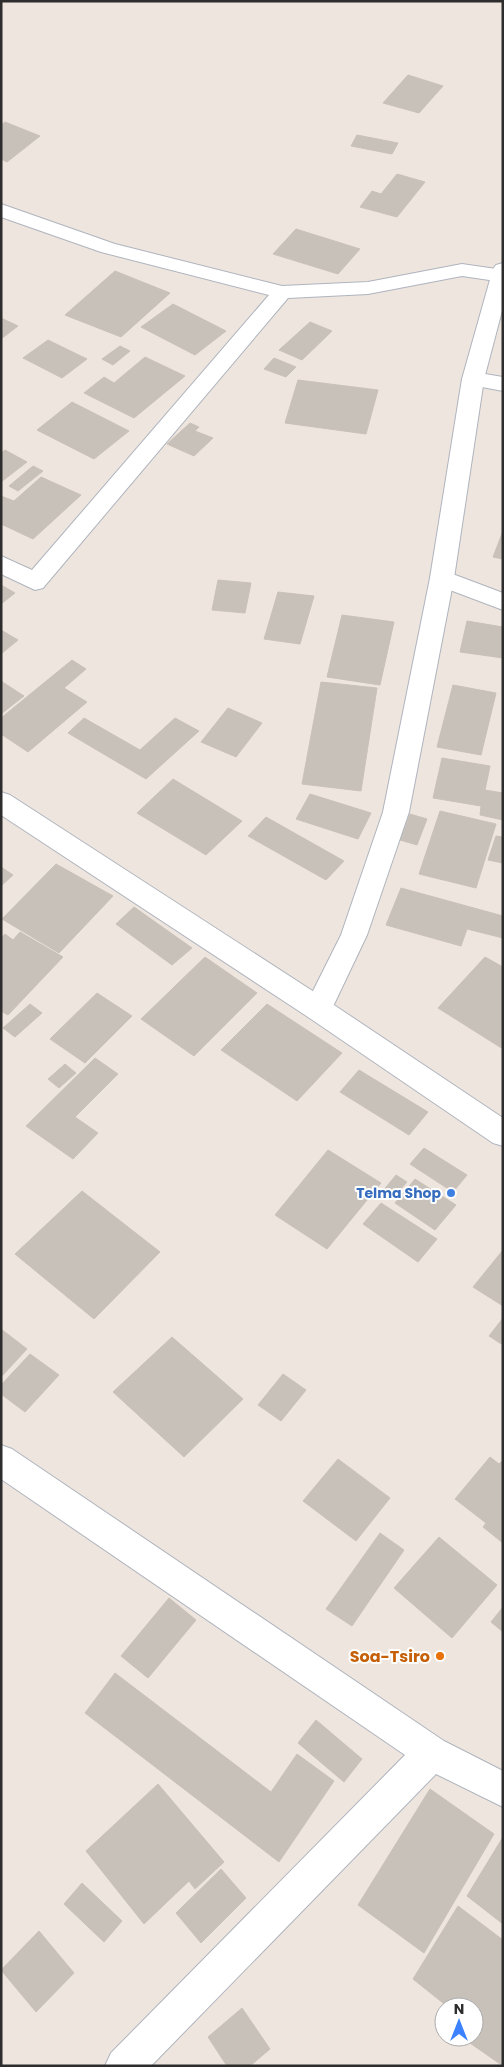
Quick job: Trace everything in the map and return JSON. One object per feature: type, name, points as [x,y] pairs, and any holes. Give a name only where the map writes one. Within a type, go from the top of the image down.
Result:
[{"type":"street","points":[[1,210],[108,248],[282,292],[368,288],[462,270],[502,273],[472,379],[442,578],[396,812],[354,935],[318,1009]]},
{"type":"street","points":[[1,564],[35,582],[282,292]]},
{"type":"street","points":[[472,379],[503,384]]},
{"type":"street","points":[[442,578],[503,602]]},
{"type":"street","points":[[1,802],[318,1009],[503,1134]]},
{"type":"street","points":[[1,1460],[432,1753],[503,1790]]},
{"type":"street","points":[[124,2066],[432,1753]]},
{"type":"building","points":[[408,75],[443,86],[419,113],[383,103]]},
{"type":"building","points":[[5,122],[40,136],[7,162],[1,159],[1,125]]},
{"type":"building","points":[[357,135],[398,143],[392,154],[351,146]]},
{"type":"building","points":[[397,174],[425,182],[397,217],[360,207],[372,191],[381,194]]},
{"type":"building","points":[[296,229],[360,249],[338,274],[273,254]]},
{"type":"building","points":[[115,271],[170,293],[121,337],[65,315]]},
{"type":"building","points":[[173,304],[226,331],[195,355],[141,327]]},
{"type":"building","points":[[1,318],[18,326],[1,339]]},
{"type":"building","points":[[310,322],[332,331],[302,360],[279,350]]},
{"type":"building","points":[[48,340],[87,359],[62,378],[23,358]]},
{"type":"building","points":[[120,346],[130,351],[113,365],[102,359]]},
{"type":"building","points":[[145,357],[185,376],[134,418],[84,393],[104,377],[114,383]]},
{"type":"building","points":[[274,358],[296,367],[286,377],[264,369]]},
{"type":"building","points":[[298,380],[378,390],[366,434],[285,423]]},
{"type":"building","points":[[72,402],[129,431],[94,459],[37,430]]},
{"type":"building","points":[[190,423],[199,427],[195,431],[213,438],[194,456],[167,444]]},
{"type":"building","points":[[5,450],[27,462],[1,482],[1,453]]},
{"type":"building","points":[[33,466],[43,471],[18,491],[9,486]]},
{"type":"building","points":[[41,477],[81,495],[33,539],[1,524],[1,496],[14,501]]},
{"type":"building","points":[[503,531],[503,559],[493,557]]},
{"type":"building","points":[[218,580],[251,583],[245,613],[212,610]]},
{"type":"building","points":[[1,585],[15,593],[1,604]]},
{"type":"building","points":[[278,592],[314,596],[300,644],[264,639]]},
{"type":"building","points":[[342,615],[394,622],[380,685],[327,677]]},
{"type":"building","points":[[467,621],[503,627],[503,658],[460,652]]},
{"type":"building","points":[[1,630],[18,640],[1,654]]},
{"type":"building","points":[[72,660],[86,669],[64,688],[87,702],[28,752],[1,734],[1,718]]},
{"type":"building","points":[[1,681],[24,696],[1,714]]},
{"type":"building","points":[[321,682],[377,688],[361,791],[302,784]]},
{"type":"building","points":[[453,685],[496,693],[481,755],[437,747]]},
{"type":"building","points":[[228,708],[262,723],[236,757],[201,742]]},
{"type":"building","points":[[84,718],[140,750],[175,718],[199,731],[146,779],[68,733]]},
{"type":"building","points":[[442,758],[490,766],[485,790],[503,793],[503,820],[480,815],[481,806],[433,798]]},
{"type":"building","points":[[173,779],[242,821],[206,855],[137,813]]},
{"type":"building","points":[[310,794],[371,813],[358,839],[296,819]]},
{"type":"building","points":[[440,811],[496,824],[476,888],[419,874]]},
{"type":"building","points":[[410,814],[427,819],[417,845],[400,840]]},
{"type":"building","points":[[266,817],[344,861],[326,880],[248,836]]},
{"type":"building","points":[[496,836],[503,837],[503,863],[488,860]]},
{"type":"building","points":[[56,864],[113,896],[59,953],[2,919]]},
{"type":"building","points":[[1,867],[13,875],[1,886]]},
{"type":"building","points":[[401,888],[503,916],[503,938],[467,929],[461,946],[386,925]]},
{"type":"building","points":[[134,907],[192,948],[172,965],[116,924]]},
{"type":"building","points":[[20,932],[63,957],[8,1015],[1,1011],[1,938],[5,934],[13,940]]},
{"type":"building","points":[[205,957],[257,993],[194,1056],[141,1019]]},
{"type":"building","points":[[485,957],[503,967],[503,1049],[438,1008]]},
{"type":"building","points":[[97,993],[132,1016],[85,1063],[50,1039]]},
{"type":"building","points":[[30,1004],[42,1013],[15,1037],[3,1028]]},
{"type":"building","points":[[267,1004],[342,1053],[297,1101],[221,1050]]},
{"type":"building","points":[[95,1058],[118,1074],[75,1117],[98,1133],[73,1159],[26,1126]]},
{"type":"building","points":[[65,1064],[76,1073],[59,1088],[48,1079]]},
{"type":"building","points":[[359,1070],[428,1112],[409,1135],[340,1092]]},
{"type":"building","points":[[424,1148],[467,1175],[453,1192],[410,1164]]},
{"type":"building","points":[[328,1150],[381,1183],[327,1249],[275,1215]]},
{"type":"building","points":[[396,1175],[407,1182],[392,1199],[382,1192]]},
{"type":"building","points":[[415,1179],[456,1205],[435,1230],[395,1203]]},
{"type":"building","points":[[82,1191],[160,1252],[94,1319],[15,1254]]},
{"type":"building","points":[[381,1203],[437,1239],[418,1262],[363,1224]]},
{"type":"building","points":[[503,1250],[503,1306],[473,1287]]},
{"type":"building","points":[[503,1318],[503,1345],[489,1336]]},
{"type":"building","points":[[1,1329],[27,1349],[1,1377]]},
{"type":"building","points":[[172,1337],[243,1399],[184,1457],[113,1392]]},
{"type":"building","points":[[30,1354],[59,1375],[25,1412],[1,1394],[1,1385]]},
{"type":"building","points":[[283,1374],[306,1390],[281,1421],[258,1405]]},
{"type":"building","points":[[490,1457],[499,1464],[503,1460],[503,1543],[483,1527],[486,1523],[455,1499]]},
{"type":"building","points":[[338,1459],[390,1498],[356,1541],[303,1501]]},
{"type":"building","points":[[380,1533],[404,1550],[352,1626],[326,1609]]},
{"type":"building","points":[[439,1537],[497,1585],[452,1638],[394,1588]]},
{"type":"building","points":[[169,1598],[196,1620],[148,1678],[121,1656]]},
{"type":"building","points":[[503,1607],[503,1632],[491,1622]]},
{"type":"building","points":[[115,1673],[271,1792],[297,1754],[334,1781],[279,1862],[85,1713]]},
{"type":"building","points":[[316,1720],[362,1759],[344,1782],[298,1743]]},
{"type":"building","points":[[158,1784],[224,1862],[195,1889],[189,1881],[144,1924],[86,1851]]},
{"type":"building","points":[[430,1789],[494,1834],[424,1953],[358,1905]]},
{"type":"building","points":[[503,1837],[503,1924],[467,1896]]},
{"type":"building","points":[[221,1869],[246,1898],[201,1943],[176,1913]]},
{"type":"building","points":[[82,1883],[122,1921],[104,1942],[64,1904]]},
{"type":"building","points":[[458,1906],[503,1940],[503,2066],[476,2047],[484,2047],[484,1997],[436,1997],[413,1979]]},
{"type":"building","points":[[39,1931],[74,1973],[36,2012],[1,1970]]},
{"type":"building","points":[[242,2008],[270,2049],[250,2066],[227,2066],[208,2037]]},
{"type":"place","name":"Telma Shop","points":[[451,1193]]},
{"type":"place","name":"Soa-Tsiro","points":[[440,1656]]}]
